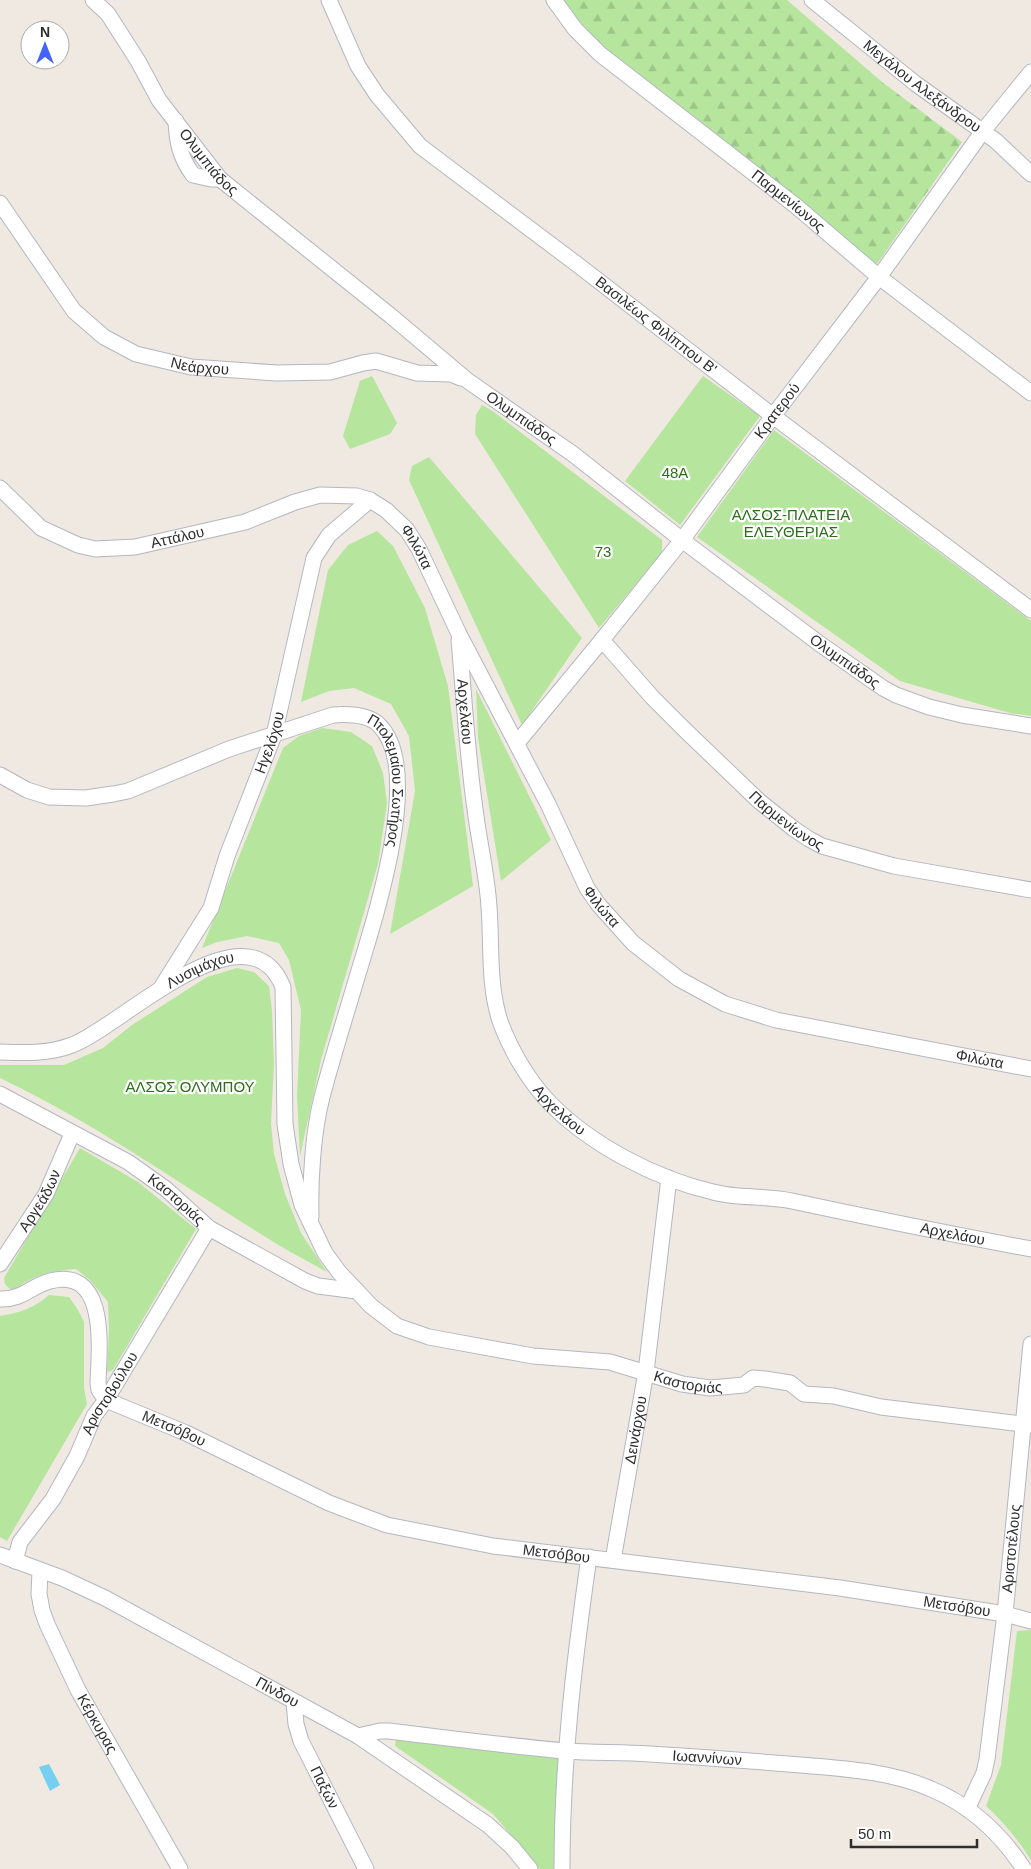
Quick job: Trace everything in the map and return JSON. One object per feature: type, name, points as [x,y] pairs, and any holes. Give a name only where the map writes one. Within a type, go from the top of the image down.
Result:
[{"type":"street","name":"Ολυμπιάδος","points":[[93,0],[108,14],[138,61],[159,100],[220,179],[392,316],[468,381],[572,454],[820,644],[883,688],[896,695],[929,707],[962,715],[1031,726]]},
{"type":"street","name":"Βασιλέως Φιλίππου Β'","points":[[329,0],[358,66],[377,95],[420,146],[773,416],[1031,610]]},
{"type":"street","name":"Παρμενίωνος","points":[[554,0],[575,29],[600,54],[796,206],[879,277],[1031,393]]},
{"type":"street","name":"Μεγάλου Αλεξάνδρου","points":[[812,0],[916,84],[983,131],[1031,174]]},
{"type":"street","name":"Κρατερού","points":[[517,744],[682,540],[773,416],[879,277],[983,131],[1031,72]]},
{"type":"street","name":"Νεάρχου","points":[[0,203],[74,311],[104,337],[126,350],[149,358],[191,367],[269,372],[330,372],[376,361],[417,373],[452,374],[468,381]]},
{"type":"street","name":"Αττάλου","points":[[0,488],[41,528],[78,545],[107,550],[144,545],[245,522],[307,498],[340,495],[357,496],[370,500]]},
{"type":"street","name":"Φιλώτα","points":[[370,500],[394,515],[413,539],[459,634],[517,744],[587,888],[598,904],[633,943],[679,979],[725,1004],[776,1020],[1031,1070]]},
{"type":"street","name":"Ηγελόχου","points":[[161,989],[211,908],[227,856],[274,735],[314,558],[330,535],[370,500]]},
{"type":"street","name":"Αρχελάου","points":[[459,634],[475,809],[489,908],[495,1003],[501,1022],[521,1064],[549,1102],[578,1127],[603,1144],[669,1178],[714,1193],[791,1200],[938,1232],[1031,1249]]},
{"type":"street","name":"Παρμενίωνος","points":[[602,640],[652,697],[685,730],[759,801],[809,840],[822,846],[894,866],[1031,890]]},
{"type":"street","name":"Πτολεμαίου Σωτήρος","points":[[0,775],[21,787],[49,797],[97,797],[128,791],[229,749],[333,716],[349,715],[367,718],[375,722],[385,733],[394,752],[397,773],[396,811],[391,848],[385,876],[322,1098],[312,1178],[312,1226]]},
{"type":"street","name":"Λυσιμάχου","points":[[0,1052],[42,1052],[73,1045],[161,989],[207,965],[238,957],[251,956],[260,959],[274,970],[283,987],[284,1104],[288,1146],[297,1190],[312,1226]]},
{"type":"street","name":"Καστοριάς","points":[[0,1094],[72,1134],[128,1162],[183,1202],[209,1228],[318,1286],[357,1291]]},
{"type":"street","name":"Αργεάδων","points":[[0,1264],[46,1194],[72,1134]]},
{"type":"street","name":"Δεινάρχου","points":[[613,1560],[646,1372],[669,1178]]},
{"type":"street","name":"Καστοριάς","points":[[312,1226],[325,1253],[347,1282],[382,1315],[397,1326],[413,1333],[533,1356],[610,1362],[682,1384],[710,1388],[744,1385],[753,1378],[790,1383],[804,1394],[834,1396],[881,1407],[1027,1424]]},
{"type":"street","name":"Αριστοβούλου","points":[[15,1562],[20,1542],[53,1499],[77,1456],[94,1416],[106,1400],[209,1228]]},
{"type":"street","points":[[0,1299],[25,1294],[51,1281],[69,1280],[84,1288],[92,1299],[97,1313],[99,1339],[98,1383],[99,1390],[106,1400]]},
{"type":"street","name":"Αριστοτέλους","points":[[968,1809],[984,1773],[987,1759],[1027,1424],[1031,1344]]},
{"type":"street","name":"Μετσόβου","points":[[106,1400],[186,1433],[329,1503],[381,1523],[493,1546],[840,1588],[1005,1614],[1031,1621]]},
{"type":"street","name":"Πίνδου","points":[[0,1555],[62,1578],[106,1598],[358,1736],[488,1824],[512,1847],[530,1869]]},
{"type":"street","points":[[562,1869],[562,1816],[573,1667],[589,1557]]},
{"type":"street","name":"Κέρκυρας","points":[[40,1571],[39,1594],[42,1610],[78,1690],[180,1869]]},
{"type":"street","name":"Παξών","points":[[294,1702],[296,1724],[301,1741],[366,1869]]},
{"type":"street","name":"Ιωαννίνων","points":[[358,1736],[389,1731],[566,1751],[648,1754],[774,1763],[890,1776],[918,1784],[968,1809],[991,1828],[1012,1851],[1024,1869]]},
{"type":"green space","points":[[563,0],[787,0],[882,82],[962,142],[877,264],[603,47]]},
{"type":"green space","points":[[372,376],[397,423],[390,434],[350,449],[343,436],[360,381]]},
{"type":"green space","name":"48Α","points":[[703,376],[760,416],[680,525],[625,481]]},
{"type":"green space","name":"73","points":[[482,405],[494,412],[662,540],[662,553],[599,628],[475,434],[476,415]]},
{"type":"green space","name":"ΑΛΣΟΣ-ΠΛΑΤΕΙΑ ΕΛΕΥΘΕΡΙΑΣ","points":[[774,430],[1031,621],[1031,716],[1010,713],[900,681],[697,537]]},
{"type":"green space","points":[[429,457],[582,638],[522,725],[409,480],[412,466]]},
{"type":"green space","points":[[377,531],[393,546],[425,608],[448,686],[473,886],[390,934],[415,791],[409,736],[391,704],[354,688],[329,691],[301,702],[328,570],[348,545]]},
{"type":"green space","points":[[476,689],[551,840],[501,881],[478,738]]},
{"type":"green space","name":"ΑΛΣΟΣ ΟΛΥΜΠΟΥ","points":[[322,728],[351,732],[372,746],[383,773],[387,803],[378,864],[321,1060],[300,1156],[297,1096],[301,1010],[289,960],[279,943],[247,936],[217,942],[202,948],[283,748],[299,736]]},
{"type":"green space","name":"ΑΛΣΟΣ ΟΛΥΜΠΟΥ","points":[[237,968],[254,972],[269,986],[274,1063],[271,1124],[274,1154],[285,1194],[301,1233],[327,1272],[272,1241],[101,1133],[0,1078],[0,1065],[64,1065],[103,1048],[132,1025],[207,977]]},
{"type":"green space","points":[[80,1148],[138,1182],[196,1229],[113,1370],[107,1372],[108,1302],[90,1280],[76,1269],[58,1271],[34,1278],[12,1291],[5,1284],[4,1278]]},
{"type":"green space","points":[[49,1295],[69,1297],[84,1322],[84,1388],[87,1404],[7,1541],[0,1537],[0,1316],[26,1309]]},
{"type":"green space","points":[[1031,1630],[1031,1860],[1010,1831],[986,1806],[1001,1765],[1017,1631]]},
{"type":"green space","points":[[396,1739],[558,1757],[555,1869],[540,1869],[493,1814],[395,1746]]},
{"type":"water","points":[[49,1764],[60,1785],[50,1791],[39,1767]]}]
